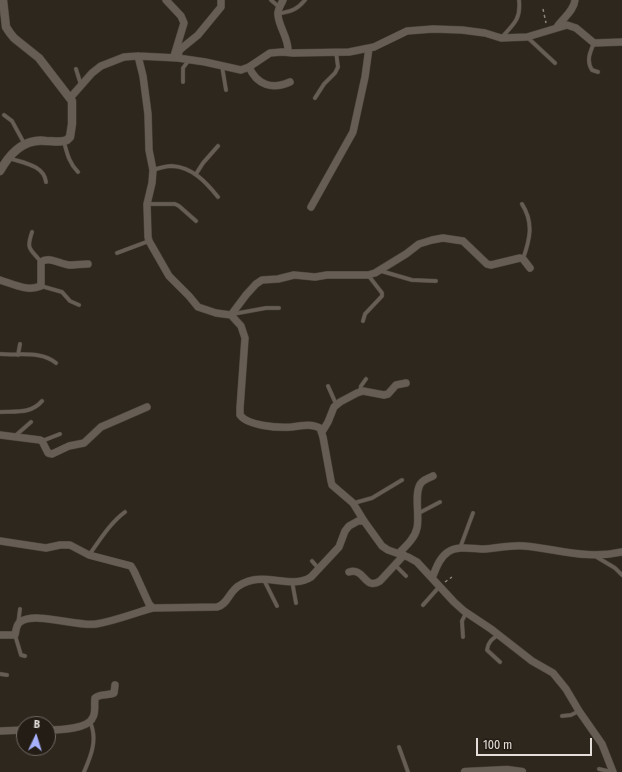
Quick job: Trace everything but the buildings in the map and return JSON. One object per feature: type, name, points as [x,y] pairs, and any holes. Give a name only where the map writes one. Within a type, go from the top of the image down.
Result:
[{"type":"street","points":[[0,171],[8,158],[24,143],[38,140],[64,142],[70,137],[72,124],[72,106],[70,98],[39,58],[10,33],[6,27],[3,0]]},
{"type":"street","points":[[166,0],[181,16],[184,23],[176,58]]},
{"type":"street","points":[[176,58],[179,51],[198,35],[221,7],[221,0]]},
{"type":"street","points":[[283,0],[278,11],[288,43],[288,52]]},
{"type":"street","points":[[557,27],[572,9],[575,0]]},
{"type":"street","points":[[70,98],[92,73],[101,66],[124,57],[138,56],[176,58],[240,70],[249,67],[270,53],[350,52],[386,42],[413,30],[433,29],[462,30],[485,33],[501,38],[527,37],[557,27],[572,25],[594,43],[622,42]]},
{"type":"street","points":[[312,207],[353,132],[365,77],[368,48]]},
{"type":"street","points":[[138,56],[148,114],[149,150],[153,170],[148,204],[148,231],[150,241],[169,276],[198,307],[216,313],[231,315],[241,326],[245,338],[240,415],[245,420],[262,425],[290,427],[303,425],[316,426],[320,428],[332,485],[353,503],[382,546],[417,562],[439,587],[466,613],[482,623],[532,661],[553,673],[566,689],[602,744],[613,772]]},
{"type":"street","points":[[249,67],[252,74],[258,80],[270,86],[278,86],[290,82]]},
{"type":"street","points":[[231,315],[246,294],[262,280],[278,279],[294,275],[315,277],[327,275],[368,275],[380,270],[419,244],[443,238],[463,241],[487,264],[491,265],[520,258],[524,259],[530,268]]},
{"type":"street","points":[[0,280],[17,287],[37,288],[40,286],[42,262],[44,260],[49,259],[66,264],[88,264]]},
{"type":"street","points":[[322,432],[336,404],[363,391],[384,396],[388,394],[396,385],[406,383]]},
{"type":"street","points":[[0,435],[34,438],[42,441],[48,453],[52,454],[69,446],[84,443],[101,427],[147,407]]},
{"type":"street","points":[[349,572],[357,571],[368,582],[375,583],[380,581],[395,565],[416,533],[419,513],[417,496],[418,488],[423,481],[433,476]]},
{"type":"street","points":[[0,635],[14,635],[17,625],[21,621],[35,618],[96,624],[153,608],[222,606],[235,589],[252,580],[307,580],[339,547],[345,531],[349,526],[358,521],[364,521]]},
{"type":"street","points":[[0,540],[46,548],[60,545],[70,545],[89,555],[128,565],[133,568],[153,608]]},
{"type":"street","points":[[432,578],[437,565],[444,556],[449,551],[460,549],[523,546],[580,555],[615,554],[622,552]]},
{"type":"street","points":[[56,730],[70,729],[90,722],[93,718],[95,698],[97,696],[114,693],[115,685]]},
{"type":"street","points":[[0,730],[16,730]]},
{"type":"street","points":[[465,772],[507,770],[522,772]]},
{"type":"lane","points":[[271,0],[278,11],[291,11],[299,8],[305,0]]},
{"type":"lane","points":[[501,38],[516,22],[520,15],[519,0]]},
{"type":"lane","points":[[527,37],[555,63]]},
{"type":"lane","points":[[594,43],[589,54],[589,64],[592,70],[598,72]]},
{"type":"lane","points":[[315,98],[338,67],[336,52]]},
{"type":"lane","points":[[183,82],[183,68],[189,60]]},
{"type":"lane","points":[[222,66],[226,90]]},
{"type":"lane","points":[[76,69],[81,85]]},
{"type":"lane","points":[[4,115],[12,121],[24,143]]},
{"type":"lane","points":[[64,142],[68,157],[73,167],[78,172]]},
{"type":"lane","points":[[196,174],[202,163],[218,146]]},
{"type":"lane","points":[[8,158],[41,170],[46,177],[46,182]]},
{"type":"lane","points":[[153,170],[172,166],[187,170],[196,174],[208,184],[218,197]]},
{"type":"lane","points":[[148,204],[175,204],[196,221]]},
{"type":"lane","points":[[522,204],[527,212],[530,228],[528,246],[524,259]]},
{"type":"lane","points":[[32,232],[28,244],[30,250],[42,262]]},
{"type":"lane","points":[[117,253],[150,241]]},
{"type":"lane","points":[[380,270],[412,280],[436,282]]},
{"type":"lane","points":[[363,320],[365,314],[382,296],[380,290],[368,275]]},
{"type":"lane","points":[[40,286],[62,292],[70,301],[79,305]]},
{"type":"lane","points":[[231,315],[266,308],[279,308]]},
{"type":"lane","points":[[18,355],[20,344]]},
{"type":"lane","points":[[0,354],[47,357],[56,363]]},
{"type":"lane","points":[[360,392],[361,386],[366,379]]},
{"type":"lane","points":[[328,386],[336,404]]},
{"type":"lane","points":[[0,412],[30,410],[35,408],[42,401]]},
{"type":"lane","points":[[15,436],[31,422]]},
{"type":"lane","points":[[42,441],[60,434]]},
{"type":"lane","points":[[353,503],[372,498],[402,480]]},
{"type":"lane","points":[[419,513],[440,502]]},
{"type":"lane","points":[[89,555],[104,534],[124,512]]},
{"type":"lane","points":[[460,549],[472,513]]},
{"type":"lane","points":[[592,555],[615,568],[622,575]]},
{"type":"lane","points":[[312,561],[319,569]]},
{"type":"lane","points":[[395,565],[406,576]]},
{"type":"lane","points":[[264,579],[277,606]]},
{"type":"lane","points":[[292,581],[296,604]]},
{"type":"lane","points":[[423,605],[439,587]]},
{"type":"lane","points":[[17,625],[20,609]]},
{"type":"lane","points":[[463,637],[462,621],[466,613]]},
{"type":"lane","points":[[14,635],[19,652],[21,655],[25,656]]},
{"type":"lane","points":[[498,635],[490,641],[487,650],[500,662]]},
{"type":"lane","points":[[0,674],[7,675]]},
{"type":"lane","points":[[562,716],[571,716],[579,711]]},
{"type":"lane","points":[[84,772],[90,759],[93,745],[94,730],[90,722]]},
{"type":"lane","points":[[399,747],[408,772]]},
{"type":"lane","points":[[599,769],[613,772]]},
{"type":"path","points":[[543,9],[548,30]]}]
